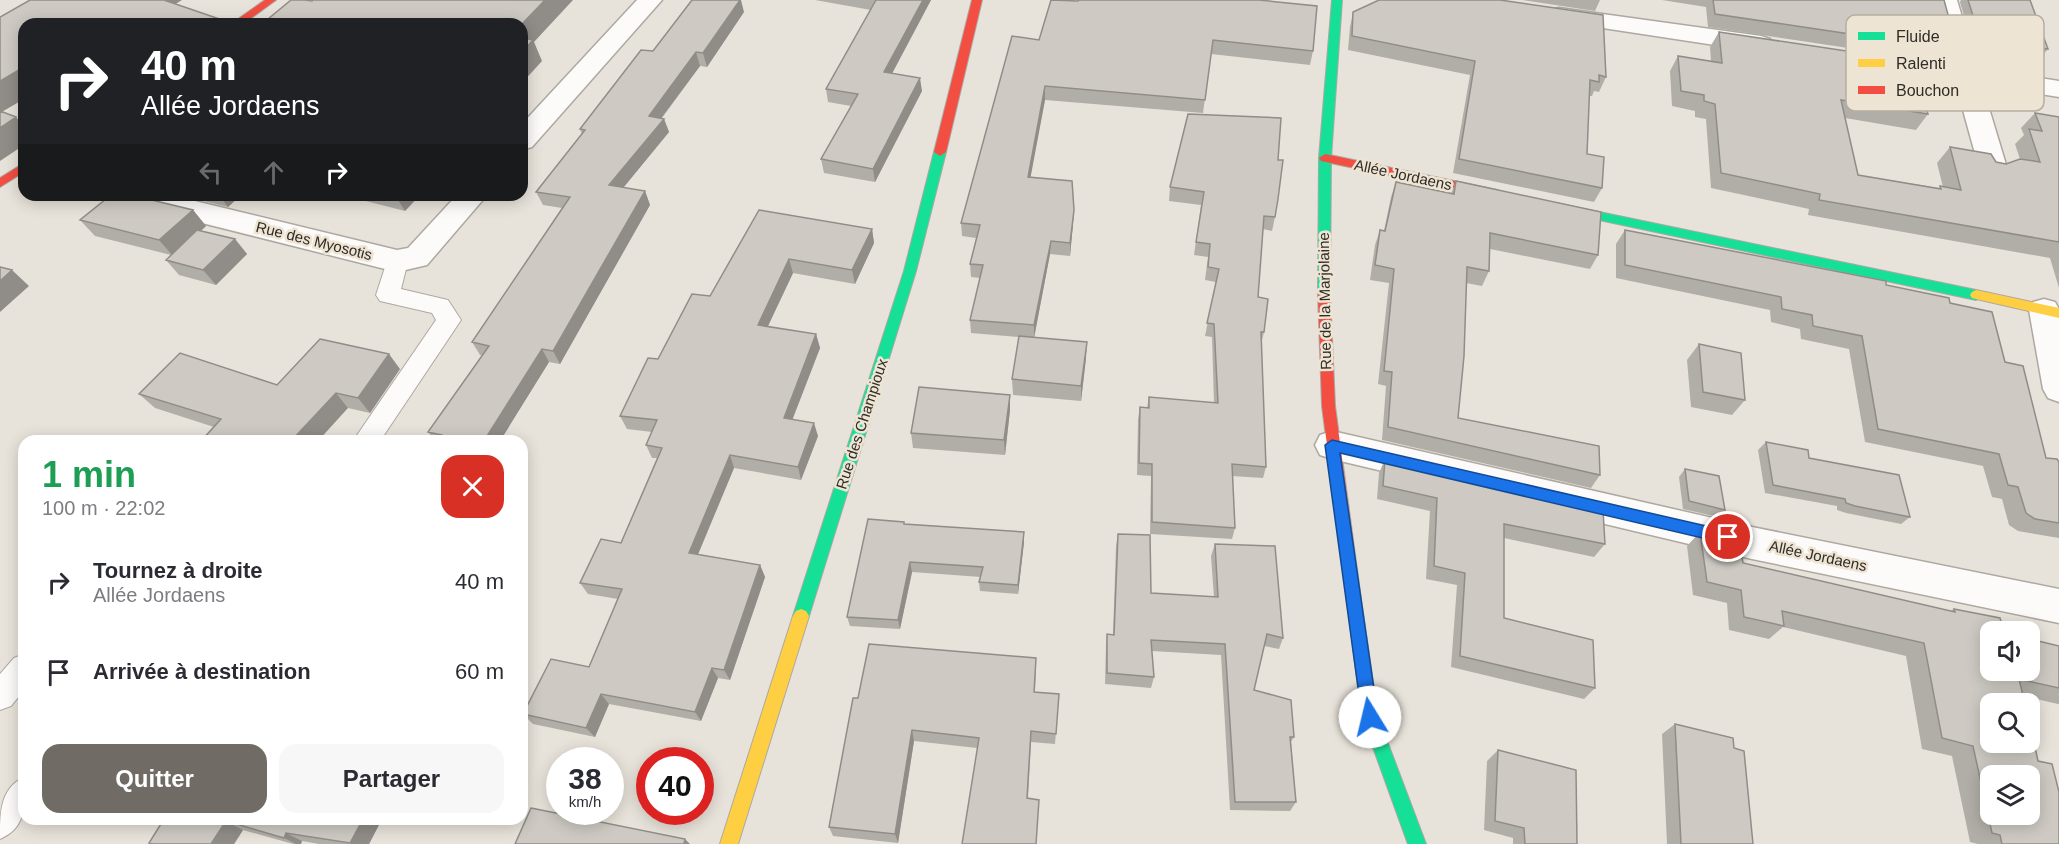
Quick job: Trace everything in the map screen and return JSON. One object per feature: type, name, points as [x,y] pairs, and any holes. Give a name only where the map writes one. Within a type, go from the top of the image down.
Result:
[{"type":"street","points":[[245,18],[271,0]]},
{"type":"street","points":[[528,134],[650,0]]},
{"type":"street","name":"Rue des Champioux","points":[[729,844],[910,271],[977,0]]},
{"type":"street","name":"Rue de la Marjolaine","points":[[1337,0],[1325,158],[1323,342],[1332,445],[1370,717],[1417,844]]},
{"type":"street","points":[[1945,0],[1949,15]]},
{"type":"street","points":[[1542,12],[1789,48]]},
{"type":"street","points":[[2044,87],[2059,89]]},
{"type":"street","points":[[1977,111],[1993,168]]},
{"type":"street","name":"Allée Jordaens","points":[[1325,158],[1513,198]]},
{"type":"street","points":[[0,183],[18,171]]},
{"type":"street","name":"Rue des Myosotis","points":[[154,201],[397,261]]},
{"type":"street","points":[[397,261],[417,256],[467,201]]},
{"type":"street","points":[[1547,205],[2052,312],[2059,389]]},
{"type":"street","name":"Allée Jordaens","points":[[1332,445],[1752,543],[2059,606]]},
{"type":"lane","points":[[370,435],[449,320],[440,306],[388,295],[397,261]]},
{"type":"lane","points":[[0,696],[18,675]]},
{"type":"lane","points":[[0,823],[18,800]]},
{"type":"building","points":[[30,0],[164,0],[216,18],[18,18],[18,70],[0,81],[0,17]]},
{"type":"building","points":[[291,0],[545,0],[528,18],[269,18]]},
{"type":"building","points":[[692,0],[740,0],[703,53],[696,52],[649,116],[664,119],[609,185],[645,191],[553,351],[542,349],[488,435],[442,435],[428,432],[489,346],[472,342],[570,197],[536,192],[585,130],[580,129],[641,50],[653,51]]},
{"type":"building","points":[[876,0],[923,0],[884,72],[920,78],[873,169],[821,159],[858,94],[826,89]]},
{"type":"building","points":[[1051,0],[1259,0],[1317,6],[1313,51],[1213,40],[1205,100],[1045,86],[1028,177],[1072,181],[1074,210],[1070,243],[1051,241],[1034,325],[970,320],[983,265],[970,264],[980,225],[961,223],[1012,36],[1039,40]]},
{"type":"building","points":[[1379,0],[1500,0],[1603,15],[1606,77],[1599,75],[1599,82],[1590,80],[1587,154],[1604,157],[1602,188],[1459,159],[1475,61],[1352,36],[1353,12]]},
{"type":"building","points":[[1713,0],[1944,0],[1948,15],[1846,15],[1846,33],[1715,14]]},
{"type":"building","points":[[1968,0],[2030,0],[2036,15],[1973,15]]},
{"type":"building","points":[[1719,32],[1846,51],[1846,101],[1841,100],[1858,175],[1941,189],[1940,186],[1961,190],[1950,147],[1991,154],[1996,162],[2006,164],[2020,159],[2040,162],[2029,129],[2042,131],[2035,113],[2059,117],[2059,242],[1819,200],[1820,194],[1721,173],[1715,104],[1704,101],[1704,95],[1681,91],[1678,56],[1722,63]]},
{"type":"building","points":[[0,111],[16,117],[0,128]]},
{"type":"building","points":[[1909,111],[1927,111],[1928,114]]},
{"type":"building","points":[[1188,114],[1281,118],[1278,160],[1283,160],[1278,199],[1275,217],[1264,216],[1258,297],[1268,299],[1264,332],[1261,332],[1266,467],[1232,464],[1235,528],[1152,522],[1152,464],[1139,463],[1140,407],[1149,408],[1149,397],[1218,403],[1214,324],[1207,323],[1219,269],[1208,267],[1210,244],[1196,242],[1204,192],[1170,187]]},
{"type":"building","points":[[1456,181],[1601,212],[1598,255],[1490,233],[1489,271],[1467,267],[1464,356],[1458,418],[1599,446],[1600,475],[1388,427],[1392,372],[1384,371],[1394,269],[1375,265],[1380,230],[1385,231],[1396,182],[1454,194]]},
{"type":"building","points":[[104,201],[156,201],[193,210],[159,240],[80,220]]},
{"type":"building","points":[[759,210],[872,229],[852,270],[789,259],[758,325],[816,334],[784,418],[814,423],[798,467],[730,455],[689,553],[760,565],[724,670],[712,668],[695,712],[601,694],[586,728],[528,715],[528,704],[551,659],[589,667],[622,589],[580,583],[601,539],[621,543],[662,448],[646,445],[657,420],[620,416],[648,358],[658,359],[692,294],[710,296]]},
{"type":"building","points":[[197,230],[235,239],[203,270],[166,260]]},
{"type":"building","points":[[1625,230],[1886,281],[1886,285],[1949,298],[1950,303],[1992,312],[2005,362],[2023,366],[2046,458],[2057,459],[2059,462],[2059,523],[2035,519],[2026,513],[2018,487],[2008,485],[1999,454],[1878,429],[1862,336],[1813,326],[1812,315],[1782,309],[1781,297],[1625,265]]},
{"type":"building","points":[[0,267],[12,270],[0,281]]},
{"type":"building","points":[[1019,336],[1087,342],[1081,386],[1012,379]]},
{"type":"building","points":[[320,339],[389,354],[358,398],[336,393],[297,435],[206,435],[221,419],[139,394],[180,353],[277,385]]},
{"type":"building","points":[[1699,344],[1741,353],[1745,400],[1703,392]]},
{"type":"building","points":[[919,387],[1010,395],[1004,440],[911,433]]},
{"type":"building","points":[[1766,442],[1808,450],[1809,458],[1899,475],[1910,517],[1855,506],[1846,503],[1845,499],[1773,485]]},
{"type":"building","points":[[1385,459],[1603,510],[1605,544],[1504,524],[1504,618],[1593,640],[1595,688],[1460,656],[1465,573],[1434,566],[1437,498],[1383,486]]},
{"type":"building","points":[[1685,469],[1719,476],[1725,510],[1689,501]]},
{"type":"building","points":[[868,519],[904,522],[904,524],[1024,532],[1018,585],[979,582],[983,567],[910,562],[898,620],[847,617]]},
{"type":"building","points":[[1700,532],[1739,541],[1743,563],[1955,612],[1954,609],[2000,618],[2001,621],[1980,621],[1980,681],[2019,681],[2022,693],[1980,693],[1980,753],[2036,753],[2038,761],[2052,764],[2059,792],[2059,844],[2002,844],[2000,835],[1992,833],[1990,825],[2040,825],[2040,765],[1980,765],[1980,778],[1973,746],[1942,738],[1924,643],[1782,611],[1784,626],[1744,617],[1741,590],[1707,582]]},
{"type":"building","points":[[1118,534],[1150,535],[1151,593],[1218,597],[1215,544],[1275,546],[1283,638],[1267,634],[1254,690],[1291,700],[1294,737],[1290,737],[1296,802],[1235,802],[1225,644],[1151,640],[1154,677],[1107,673],[1107,634],[1114,635]]},
{"type":"building","points":[[2040,641],[2059,646],[2059,688],[2028,681],[2040,681]]},
{"type":"building","points":[[869,644],[1036,658],[1034,692],[1059,694],[1056,734],[1031,731],[1027,798],[1039,800],[1036,844],[962,844],[979,738],[912,730],[895,834],[829,827],[853,698],[858,698]]},
{"type":"building","points":[[1675,724],[1733,738],[1734,748],[1744,751],[1753,844],[1681,844]]},
{"type":"building","points":[[1498,750],[1576,770],[1577,844],[1525,844],[1524,828],[1495,821]]},
{"type":"building","points":[[531,808],[546,811],[546,825],[615,825],[685,839],[684,844],[515,844],[523,825],[528,825]]},
{"type":"building","points":[[160,825],[223,825],[211,844],[149,843]]},
{"type":"building","points":[[240,825],[360,825],[350,843],[286,833],[284,838]]},
{"type":"traffic: fast","points":[[1324,294],[1325,158],[1337,0]]},
{"type":"traffic: fast","points":[[801,616],[910,271],[940,152]]},
{"type":"traffic: fast","points":[[1556,207],[1976,295]]},
{"type":"traffic: fast","points":[[1353,592],[1370,717],[1417,844]]},
{"type":"traffic: slow","points":[[1976,295],[2059,313]]},
{"type":"traffic: slow","points":[[729,844],[801,616]]},
{"type":"traffic: jam","points":[[245,18],[271,0]]},
{"type":"traffic: jam","points":[[940,152],[977,0]]},
{"type":"traffic: jam","points":[[1325,158],[1497,194]]},
{"type":"traffic: jam","points":[[0,183],[18,171]]},
{"type":"traffic: jam","points":[[1324,294],[1329,406],[1353,592]]},
{"type":"route","points":[[1370,717],[1332,445],[1728,537]]}]
